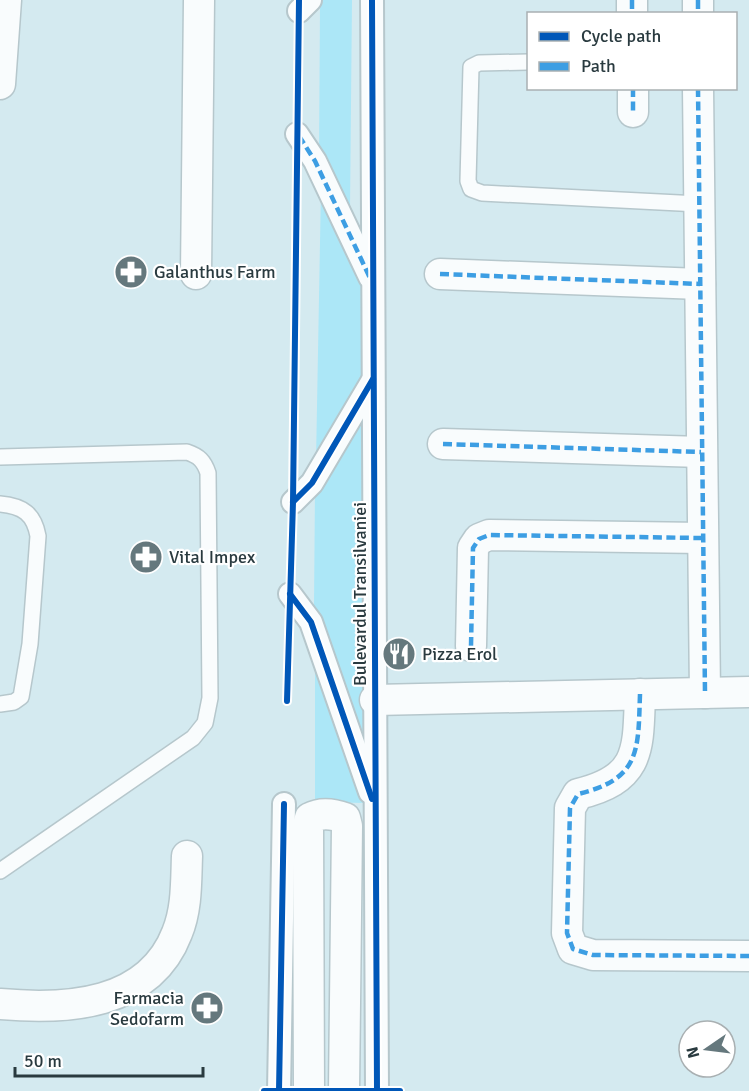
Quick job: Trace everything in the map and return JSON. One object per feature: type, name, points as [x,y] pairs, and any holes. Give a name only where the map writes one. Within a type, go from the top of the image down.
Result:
[{"type":"street","points":[[0,84],[6,0]]},
{"type":"street","points":[[196,274],[199,0]]},
{"type":"street","name":"Bulevardul Transilvaniei","points":[[372,0],[377,1091]]},
{"type":"street","points":[[698,90],[705,693]]},
{"type":"street","name":"Bulevardul Transilvaniei","points":[[297,134],[315,161],[373,283]]},
{"type":"street","points":[[440,274],[700,284]]},
{"type":"street","points":[[293,502],[312,483],[373,379]]},
{"type":"street","points":[[443,444],[701,452]]},
{"type":"street","points":[[471,646],[473,548],[479,538],[489,535],[702,538]]},
{"type":"street","name":"Bulevardul Transilvaniei","points":[[290,594],[311,622],[376,810]]},
{"type":"street","points":[[375,700],[749,692]]},
{"type":"street","points":[[640,694],[638,748],[630,767],[600,789],[578,794],[570,808],[567,933],[573,950],[593,955],[749,956]]},
{"type":"street","points":[[279,1091],[284,804]]},
{"type":"street","points":[[309,1091],[308,825],[310,818],[327,815],[345,818],[347,825],[344,1091]]},
{"type":"street","points":[[0,1004],[57,1006],[92,1002],[138,983],[159,965],[177,934],[185,899],[187,856]]},
{"type":"lane","points":[[527,62],[479,63],[471,68],[468,181],[471,189],[482,193],[699,204]]},
{"type":"lane","points":[[0,457],[187,452],[197,455],[205,464],[208,474],[210,698],[205,723],[193,738],[0,871]]},
{"type":"lane","points":[[0,504],[13,505],[28,511],[35,522],[38,536],[30,644],[21,696],[14,702],[0,704]]},
{"type":"shaded area","points":[[323,0],[352,0],[350,209],[319,155],[320,7]]},
{"type":"shaded area","points":[[321,188],[364,281],[364,381],[316,461]]},
{"type":"shaded area","points":[[366,409],[368,757],[314,605],[315,490]]},
{"type":"shaded area","points":[[315,655],[366,803],[315,802]]},
{"type":"marked path","points":[[632,0],[632,12]]},
{"type":"marked path","points":[[698,0],[698,12]]},
{"type":"marked path","points":[[633,90],[633,112]]},
{"type":"marked path","points":[[698,90],[705,693]]},
{"type":"marked path","points":[[299,136],[315,161],[370,278]]},
{"type":"marked path","points":[[440,274],[700,284]]},
{"type":"marked path","points":[[443,444],[701,452]]},
{"type":"marked path","points":[[471,646],[473,548],[479,539],[489,535],[702,538]]},
{"type":"marked path","points":[[640,694],[636,746],[625,771],[599,788],[578,794],[570,808],[567,933],[573,949],[593,955],[749,956]]},
{"type":"cycle path","points":[[287,701],[293,502],[299,0]]},
{"type":"cycle path","points":[[372,0],[377,1091]]},
{"type":"cycle path","points":[[293,502],[312,483],[373,379]]},
{"type":"cycle path","points":[[290,594],[311,622],[372,799]]},
{"type":"cycle path","points":[[279,1091],[284,804]]},
{"type":"cycle path","points":[[264,1091],[400,1091]]},
{"type":"place","name":"Galanthus Farm","points":[[131,272]]},
{"type":"place","name":"Vital Impex","points":[[146,557]]},
{"type":"place","name":"Pizza Erol","points":[[399,654]]},
{"type":"place","name":"Farmacia Sedofarm","points":[[207,1008]]}]
